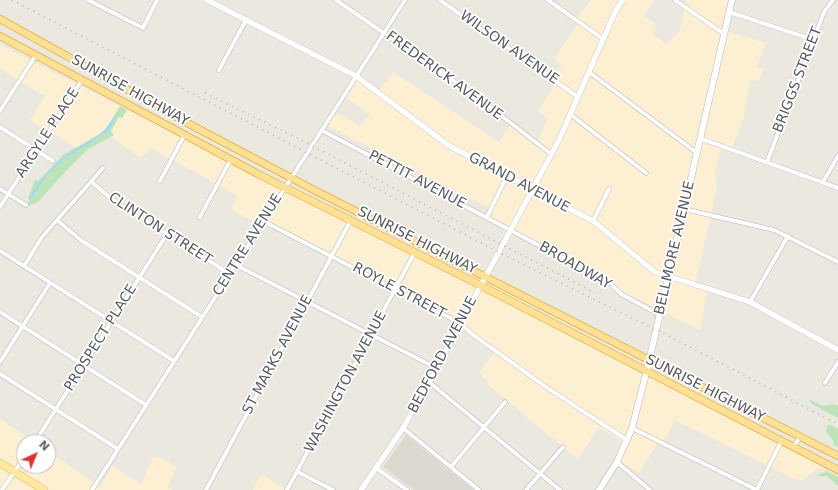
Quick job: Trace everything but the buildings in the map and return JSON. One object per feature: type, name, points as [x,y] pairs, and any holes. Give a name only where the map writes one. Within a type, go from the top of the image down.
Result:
[{"type":"highway","name":"SUNRISE HIGHWAY","points":[[0,19],[191,125],[291,178],[838,456]]},
{"type":"highway","name":"SUNRISE HIGHWAY","points":[[0,36],[285,186],[647,370],[838,470]]},
{"type":"main road","name":"BELLMORE AVENUE","points":[[599,490],[617,462],[632,428],[650,360],[697,153],[702,139],[732,0]]},
{"type":"main road","points":[[0,463],[44,490]]},
{"type":"street","points":[[88,0],[143,28],[157,0]]},
{"type":"street","name":"GRAND AVENUE","points":[[207,0],[356,76],[448,145],[593,221],[655,272],[750,302],[838,350]]},
{"type":"street","name":"FREDERICK AVENUE","points":[[336,0],[477,97],[551,154]]},
{"type":"street","name":"CENTRE AVENUE","points":[[92,490],[405,0]]},
{"type":"street","name":"WILSON AVENUE","points":[[440,0],[578,97]]},
{"type":"street","points":[[548,0],[603,39]]},
{"type":"street","name":"BEDFORD AVENUE","points":[[361,490],[403,428],[511,230],[551,154],[616,10],[623,0]]},
{"type":"street","points":[[675,0],[724,34]]},
{"type":"street","name":"BRIGGS STREET","points":[[767,162],[824,12],[833,0]]},
{"type":"street","points":[[729,12],[814,40]]},
{"type":"street","points":[[219,70],[246,20]]},
{"type":"street","points":[[0,111],[36,55]]},
{"type":"street","points":[[588,72],[697,153]]},
{"type":"street","name":"ARGYLE PLACE","points":[[0,207],[82,79]]},
{"type":"street","points":[[570,114],[646,173]]},
{"type":"street","points":[[0,127],[53,161]]},
{"type":"street","name":"PETTIT AVENUE","points":[[323,130],[511,230]]},
{"type":"street","points":[[160,181],[185,134]]},
{"type":"street","points":[[702,139],[838,188]]},
{"type":"street","points":[[823,182],[838,156]]},
{"type":"street","points":[[200,217],[231,158]]},
{"type":"street","points":[[24,266],[42,237],[58,221],[103,168]]},
{"type":"street","points":[[487,217],[507,176]]},
{"type":"street","name":"CLINTON STREET","points":[[92,182],[110,198],[230,274]]},
{"type":"street","points":[[0,189],[26,205]]},
{"type":"street","points":[[593,221],[609,190]]},
{"type":"street","points":[[684,209],[774,230],[838,262]]},
{"type":"street","name":"ST MARKS AVENUE","points":[[206,490],[351,220]]},
{"type":"street","points":[[58,221],[82,241],[202,317]]},
{"type":"street","name":"ROYLE STREET","points":[[263,221],[460,323],[472,334],[546,387],[627,440]]},
{"type":"street","name":"BROADWAY","points":[[511,230],[610,283],[621,294],[660,315]]},
{"type":"street","name":"PROSPECT PLACE","points":[[39,434],[167,234]]},
{"type":"street","points":[[750,302],[788,236]]},
{"type":"street","points":[[0,251],[174,361]]},
{"type":"street","name":"WASHINGTON AVENUE","points":[[287,490],[372,335],[415,252]]},
{"type":"street","points":[[236,265],[436,368]]},
{"type":"street","points":[[0,362],[50,283]]},
{"type":"street","points":[[0,312],[146,405]]},
{"type":"street","points":[[825,383],[838,362]]},
{"type":"street","points":[[0,374],[118,449]]},
{"type":"street","points":[[429,382],[560,490]]},
{"type":"street","points":[[451,467],[505,402]]},
{"type":"street","points":[[403,428],[479,490]]},
{"type":"street","points":[[632,428],[757,490],[783,440]]},
{"type":"street","points":[[794,446],[800,437]]},
{"type":"street","points":[[526,490],[562,447]]},
{"type":"street","points":[[617,462],[650,490]]},
{"type":"street","points":[[376,468],[407,490]]},
{"type":"street","points":[[2,490],[15,472]]},
{"type":"street","points":[[298,472],[333,490]]},
{"type":"shaded area","points":[[591,0],[654,0],[644,16],[657,25],[653,34],[667,44],[680,30],[686,0],[731,0],[724,30],[766,43],[757,67],[764,69],[759,81],[751,80],[743,119],[732,148],[722,145],[715,172],[717,187],[695,287],[707,291],[700,330],[622,292],[612,283],[486,215],[489,208],[328,126],[336,112],[360,126],[370,114],[346,98],[357,80],[377,94],[393,72],[499,142],[510,126],[536,145],[547,121],[546,118],[538,111],[550,93],[555,83],[552,81],[562,65],[554,59],[578,24],[575,21]]},
{"type":"shaded area","points":[[0,45],[823,465],[801,481],[792,478],[675,420],[666,438],[657,444],[639,473],[614,458],[622,442],[599,427],[578,459],[487,384],[488,382],[479,373],[495,352],[459,323],[263,220],[259,225],[231,209],[238,196],[151,148],[141,158],[108,135],[82,151],[30,120],[45,96],[0,69]]},
{"type":"shaded area","points":[[0,419],[23,434],[16,434],[16,474],[56,474],[56,457],[100,487],[112,466],[141,484],[154,455],[177,467],[167,487],[173,490],[0,490]]},
{"type":"shaded area","points":[[406,435],[474,490],[414,490],[383,467]]},
{"type":"shaded area","points":[[261,474],[287,490],[253,490]]},
{"type":"green space","points":[[120,106],[127,110],[122,118],[119,117],[111,131],[114,135],[88,149],[38,202],[26,207],[30,200],[28,198],[35,180],[38,181],[63,155],[106,129]]},
{"type":"green space","points":[[808,399],[823,406],[834,404],[838,406],[838,418],[812,404]]},
{"type":"green space","points":[[828,424],[838,429],[838,447],[834,445],[833,440],[826,432]]},
{"type":"green space","points":[[827,471],[838,477],[838,486],[827,476],[816,476]]},
{"type":"water","points":[[119,112],[109,130],[64,159],[46,176],[30,200],[29,199],[39,182],[57,163],[74,150],[102,133]]},
{"type":"railway","points":[[12,0],[516,261],[663,333],[838,424]]},
{"type":"railway","points":[[205,93],[295,137],[595,293]]}]
